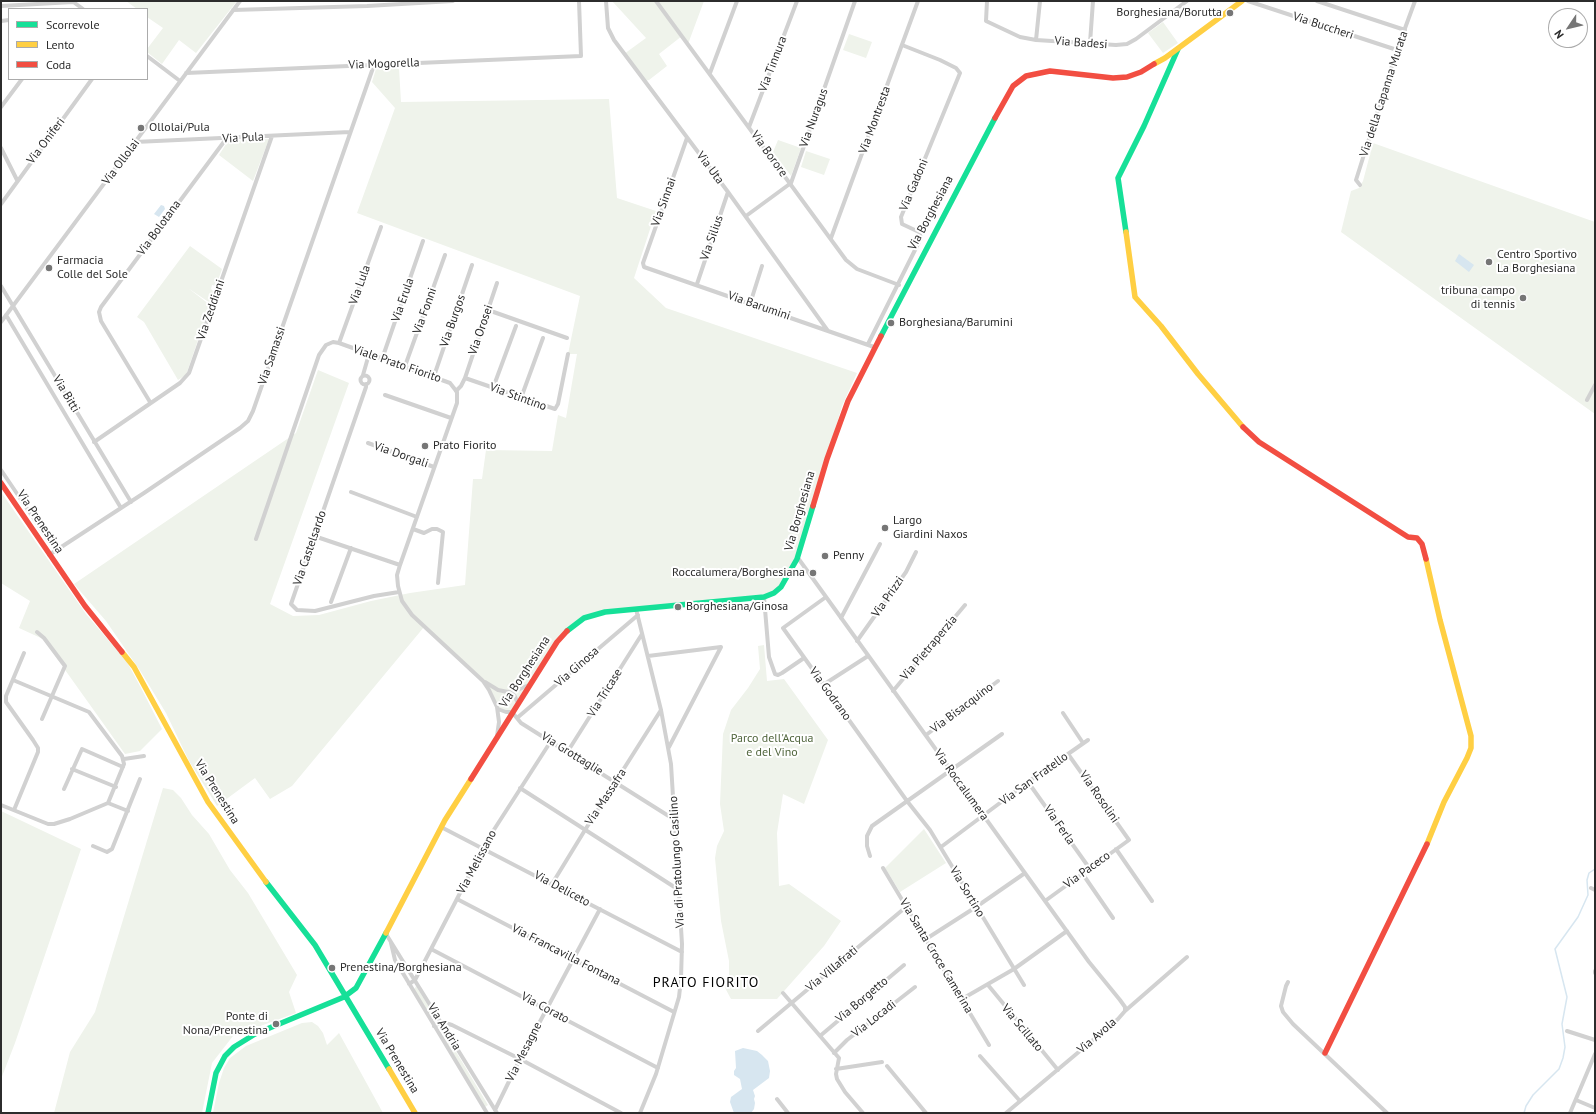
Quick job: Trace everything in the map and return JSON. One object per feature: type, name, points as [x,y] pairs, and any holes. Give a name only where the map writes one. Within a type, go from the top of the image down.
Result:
[{"type":"street","points":[[3,6],[20,7],[72,1],[82,8]]},
{"type":"street","name":"Via Ollolai","points":[[1,322],[240,1]]},
{"type":"street","points":[[350,6],[355,1]]},
{"type":"street","points":[[363,1],[367,6]]},
{"type":"street","points":[[233,10],[367,6],[453,1]]},
{"type":"street","name":"Via Mogorella","points":[[186,73],[582,56],[579,1]]},
{"type":"street","name":"Via Uta","points":[[606,1],[608,28],[614,40],[746,216],[828,331]]},
{"type":"street","name":"Via Borore","points":[[656,1],[846,260],[856,268],[899,285]]},
{"type":"street","points":[[710,73],[737,1]]},
{"type":"street","name":"Via Tinnura","points":[[749,127],[797,1]]},
{"type":"street","name":"Via Nuragus","points":[[791,183],[855,1]]},
{"type":"street","name":"Via Montresta","points":[[831,238],[918,1]]},
{"type":"street","name":"Via Badesi","points":[[987,1],[986,21],[1018,36],[1036,40],[1116,46],[1126,44],[1138,38],[1187,1]]},
{"type":"street","points":[[1036,40],[1040,1]]},
{"type":"street","points":[[1090,43],[1093,1]]},
{"type":"street","name":"Via Buccheri","points":[[1248,1],[1397,50]]},
{"type":"street","points":[[1317,1],[1405,30]]},
{"type":"street","name":"Via della Capanna Murata","points":[[1360,185],[1356,180],[1397,50],[1415,1]]},
{"type":"street","name":"Via Borghesiana","points":[[346,996],[358,984],[386,934],[441,827],[529,685],[560,638],[575,623],[591,615],[637,612],[764,597],[774,593],[781,587],[798,558],[822,473],[839,424],[871,346],[1000,108],[1015,84],[1030,74],[1043,71],[1102,78],[1127,76],[1148,69],[1179,48],[1238,2]]},
{"type":"street","name":"Via Gadoni","points":[[871,346],[921,237],[920,232],[903,225],[900,220],[960,73],[956,68],[945,62],[902,45]]},
{"type":"street","points":[[1179,48],[1144,126],[1118,178],[1136,299],[1161,326],[1202,379],[1245,429],[1259,442],[1408,537],[1417,538],[1427,562],[1440,620],[1471,736],[1471,748],[1467,758],[1444,802],[1404,893],[1363,972],[1325,1053]]},
{"type":"street","points":[[148,57],[180,81]]},
{"type":"street","name":"Via Samassi","points":[[49,554],[131,502],[240,428],[249,419],[374,65]]},
{"type":"street","points":[[1,107],[21,80]]},
{"type":"street","name":"Via Oniferi","points":[[1,204],[91,80]]},
{"type":"street","name":"Via Pula","points":[[135,142],[226,139],[350,132]]},
{"type":"street","name":"Via Zeddiani","points":[[94,442],[181,382],[190,371],[272,136]]},
{"type":"street","name":"Via Sinnai","points":[[643,265],[687,138]]},
{"type":"street","name":"Via Bolotana","points":[[150,402],[101,321],[99,312],[101,307],[226,139]]},
{"type":"street","points":[[1,148],[17,180]]},
{"type":"street","points":[[746,216],[791,183]]},
{"type":"street","name":"Via Silius","points":[[697,284],[728,192]]},
{"type":"street","name":"Via Lula","points":[[339,343],[381,227]]},
{"type":"street","name":"Via Erula","points":[[382,359],[423,241]]},
{"type":"street","name":"Via Fonni","points":[[405,366],[444,255]]},
{"type":"street","name":"Via Burgos","points":[[434,376],[472,265]]},
{"type":"street","name":"Via Barumini","points":[[643,265],[871,346]]},
{"type":"street","points":[[750,304],[762,266]]},
{"type":"street","name":"Via Orosei","points":[[464,378],[497,283]]},
{"type":"street","name":"Via Bitti","points":[[1,286],[131,502]]},
{"type":"street","points":[[488,310],[567,338]]},
{"type":"street","name":"Via Bitti","points":[[6,315],[121,508]]},
{"type":"street","points":[[493,388],[516,326]]},
{"type":"street","points":[[521,398],[543,338]]},
{"type":"street","name":"Viale Prato Fiorito","points":[[256,539],[319,355],[327,344],[333,342],[339,343],[434,376],[449,382],[456,391]]},
{"type":"street","name":"Via Castelsardo","points":[[369,354],[364,375],[369,379],[292,601],[292,607],[295,610],[300,611],[319,611],[374,596],[399,592]]},
{"type":"street","name":"Via Stintino","points":[[464,378],[551,409],[556,408],[568,354]]},
{"type":"street","points":[[464,378],[461,386],[456,391],[457,402],[400,565],[397,578],[399,592],[406,607],[416,620],[483,681],[498,690],[510,692],[529,685]]},
{"type":"street","points":[[1587,400],[1595,385]]},
{"type":"street","points":[[385,395],[451,418]]},
{"type":"street","name":"Via Dorgali","points":[[368,443],[434,467]]},
{"type":"street","points":[[1,470],[49,541],[60,547]]},
{"type":"street","name":"Via Prenestina","points":[[1,483],[88,611],[132,664],[210,806],[251,863],[307,933],[346,996],[414,1113]]},
{"type":"street","points":[[351,492],[417,517]]},
{"type":"street","points":[[413,529],[425,533],[437,528],[442,532],[438,583]]},
{"type":"street","points":[[314,536],[400,565]]},
{"type":"street","points":[[840,618],[880,544]]},
{"type":"street","points":[[331,602],[351,548]]},
{"type":"street","name":"Via Prizzi","points":[[857,641],[906,572],[916,552]]},
{"type":"street","name":"Via Roccalumera","points":[[798,558],[1066,931],[1120,1000],[1125,1007],[1125,1011]]},
{"type":"street","points":[[764,597],[769,657],[774,674],[782,674],[804,658]]},
{"type":"street","name":"Via Godrano","points":[[826,597],[783,628],[907,801]]},
{"type":"street","name":"Via Pietraperzia","points":[[893,691],[965,605]]},
{"type":"street","name":"Via di Pratolungo Casilino","points":[[637,612],[669,748],[672,771],[682,952],[680,987],[674,1012],[658,1068],[640,1113]]},
{"type":"street","name":"Via Ginosa","points":[[517,718],[637,612]]},
{"type":"street","points":[[37,632],[44,638],[65,666],[42,719]]},
{"type":"street","name":"Via Tricase","points":[[568,752],[642,634]]},
{"type":"street","points":[[648,656],[721,647],[669,748]]},
{"type":"street","points":[[14,810],[38,751],[29,735],[6,703],[6,696],[24,653]]},
{"type":"street","points":[[823,685],[868,656]]},
{"type":"street","points":[[1,804],[45,823],[52,824],[80,816],[108,803],[124,767],[124,759],[89,712],[13,680]]},
{"type":"street","points":[[483,681],[493,696],[498,709],[499,722],[497,736]]},
{"type":"street","name":"Via Bisacquino","points":[[926,735],[998,681]]},
{"type":"street","points":[[510,692],[514,695],[518,703]]},
{"type":"street","points":[[498,709],[506,712],[512,712]]},
{"type":"street","name":"Via Massafra","points":[[552,884],[661,710]]},
{"type":"street","name":"Via Grottaglie","points":[[512,712],[517,718],[551,741],[675,820]]},
{"type":"street","points":[[1063,713],[1083,743]]},
{"type":"street","points":[[870,856],[867,846],[867,836],[872,826],[1002,734]]},
{"type":"street","name":"Via San Fratello","points":[[941,847],[1028,782],[1088,740]]},
{"type":"street","name":"Via Melissano","points":[[409,984],[415,980],[483,848],[551,741]]},
{"type":"street","points":[[64,789],[82,749],[124,767]]},
{"type":"street","name":"Via Rosolini","points":[[1068,754],[1129,840]]},
{"type":"street","points":[[124,759],[144,756]]},
{"type":"street","points":[[72,769],[116,787]]},
{"type":"street","points":[[93,846],[107,852],[111,850],[140,779]]},
{"type":"street","name":"Via Ferla","points":[[1028,782],[1090,869]]},
{"type":"street","points":[[520,788],[679,890]]},
{"type":"street","name":"Via Sortino","points":[[907,801],[922,819],[941,847],[976,908],[1024,985]]},
{"type":"street","points":[[108,803],[128,811]]},
{"type":"street","name":"Via Deliceto","points":[[441,827],[682,952]]},
{"type":"street","name":"Via Paceco","points":[[1045,901],[1129,840]]},
{"type":"street","points":[[1116,849],[1152,901]]},
{"type":"street","name":"Via Santa Croce Camerina","points":[[883,868],[989,1045]]},
{"type":"street","points":[[926,939],[976,908],[1025,874]]},
{"type":"street","points":[[1082,874],[1113,918]]},
{"type":"street","name":"Via Francavilla Fontana","points":[[457,899],[674,1012]]},
{"type":"street","name":"Via Villafrati","points":[[758,1031],[906,906]]},
{"type":"street","name":"Via Mesagne","points":[[496,1111],[520,1059],[600,909]]},
{"type":"street","points":[[962,999],[1014,969],[1066,931]]},
{"type":"street","name":"Via Andria","points":[[386,934],[496,1111]]},
{"type":"street","name":"Via Andria","points":[[390,941],[393,958],[487,1113]]},
{"type":"street","name":"Via Corato","points":[[431,949],[658,1068]]},
{"type":"street","name":"Via Avola","points":[[1006,1113],[1118,1019],[1125,1011],[1187,957]]},
{"type":"street","name":"Via Borgetto","points":[[820,1036],[904,965]]},
{"type":"street","points":[[1288,982],[1281,1006],[1283,1012],[1299,1030],[1387,1113]]},
{"type":"street","name":"Via Scillato","points":[[988,984],[1058,1070]]},
{"type":"street","name":"Via Locadi","points":[[834,1053],[846,1040],[915,987]]},
{"type":"street","points":[[783,993],[839,1058],[836,1069],[837,1079],[845,1092],[862,1113]]},
{"type":"street","points":[[208,1113],[216,1073],[225,1056],[234,1047],[256,1034],[346,996]]},
{"type":"street","points":[[434,1026],[442,1022],[452,1025],[520,1059],[621,1113]]},
{"type":"street","points":[[1568,1031],[1595,1040]]},
{"type":"street","points":[[1570,1113],[1595,1054]]},
{"type":"street","points":[[980,1056],[1020,1101]]},
{"type":"street","points":[[836,1069],[882,1062]]},
{"type":"street","points":[[887,1066],[926,1113]]},
{"type":"street","points":[[777,1099],[788,1113]]},
{"type":"street","points":[[1576,1100],[1595,1108]]},
{"type":"green space","points":[[126,1],[237,1],[196,53],[179,40],[162,64],[148,53],[148,48],[163,28],[148,18],[148,8],[136,8]]},
{"type":"green space","points":[[612,1],[704,1],[688,44],[682,36],[659,54],[667,66],[649,80],[645,81],[624,54],[646,38]]},
{"type":"green space","points":[[1163,22],[1178,43],[1163,53],[1148,33]]},
{"type":"green space","points":[[849,34],[872,42],[866,58],[843,50]]},
{"type":"green space","points":[[399,68],[401,102],[609,99],[617,198],[656,211],[634,278],[666,308],[857,373],[842,406],[797,559],[788,576],[771,595],[591,615],[568,629],[512,712],[497,707],[483,681],[424,627],[292,786],[270,799],[255,778],[217,806],[189,761],[166,713],[141,672],[106,621],[74,584],[296,433],[318,370],[349,383],[270,604],[293,616],[319,615],[371,601],[410,593],[465,585],[473,479],[482,479],[486,450],[552,451],[558,415],[566,418],[577,354],[568,354],[580,296],[357,213],[395,108],[372,82],[376,69]]},
{"type":"green space","points":[[269,139],[253,181],[219,155],[228,141]]},
{"type":"green space","points":[[778,140],[801,148],[791,176],[773,152]]},
{"type":"green space","name":"Centro Sportivo La Borghesiana","points":[[1373,143],[1595,222],[1595,414],[1341,232],[1351,191],[1359,188],[1363,181]]},
{"type":"green space","points":[[806,151],[830,159],[824,175],[801,167]]},
{"type":"green space","points":[[190,246],[222,269],[216,286],[212,285],[211,289],[214,292],[210,303],[188,288],[210,305],[186,375],[178,380],[144,322],[137,317]]},
{"type":"green space","points":[[1,492],[86,614],[127,662],[140,686],[162,729],[140,751],[125,754],[43,639],[19,628],[30,601],[1,583]]},
{"type":"green space","name":"Parco dell'Acqua e del Vino","points":[[764,645],[767,681],[784,679],[828,740],[804,804],[783,794],[777,833],[779,886],[789,884],[841,921],[824,946],[777,999],[731,999],[724,986],[729,976],[729,961],[721,921],[715,858],[717,846],[724,831],[720,804],[723,734],[731,710],[760,669],[758,646]]},
{"type":"green space","points":[[163,788],[173,790],[181,798],[192,815],[209,834],[230,870],[248,893],[297,975],[289,992],[296,1013],[233,1036],[212,1063],[202,1113],[54,1113],[70,1052],[95,1012]]},
{"type":"green space","points":[[1,811],[81,849],[15,1043],[1,1079]]},
{"type":"green space","points":[[924,829],[946,863],[900,892],[885,868]]},
{"type":"green space","points":[[416,986],[436,1018],[433,1021],[414,990]]},
{"type":"green space","points":[[312,1022],[318,1026],[323,1033],[327,1045],[339,1033],[383,1113],[213,1113],[219,1083],[224,1068],[230,1058],[246,1046],[302,1023]]},
{"type":"green space","points":[[446,1035],[488,1105],[485,1107],[442,1037]]},
{"type":"shaded area","points":[[161,205],[164,206],[165,209],[159,217],[154,214]]},
{"type":"shaded area","points":[[1459,254],[1474,265],[1469,272],[1455,261]]},
{"type":"shaded area","points":[[743,1048],[757,1051],[762,1055],[768,1061],[770,1071],[769,1078],[753,1090],[755,1103],[754,1109],[751,1113],[734,1113],[730,1102],[731,1097],[742,1089],[740,1079],[734,1075],[736,1068],[735,1051]]},
{"type":"waterway","points":[[1524,1113],[1526,1106],[1533,1095],[1559,1069],[1563,1058],[1565,1047],[1562,1024],[1567,997],[1555,949],[1578,917],[1588,895],[1587,880],[1589,873],[1595,869]]},
{"type":"traffic: fast","points":[[1126,232],[1118,178],[1144,126],[1178,49]]},
{"type":"traffic: fast","points":[[881,336],[995,118]]},
{"type":"traffic: fast","points":[[567,631],[584,618],[605,612],[764,597],[774,593],[781,587],[797,559],[813,506]]},
{"type":"traffic: fast","points":[[266,882],[315,945],[389,1069]]},
{"type":"traffic: fast","points":[[208,1113],[216,1073],[225,1056],[234,1047],[255,1034],[344,997],[356,988],[386,933]]},
{"type":"traffic: slow","points":[[1154,64],[1165,58],[1242,1]]},
{"type":"traffic: slow","points":[[1126,232],[1135,297],[1161,326],[1198,374],[1243,427]]},
{"type":"traffic: slow","points":[[1426,559],[1440,620],[1471,736],[1471,748],[1467,758],[1444,802],[1427,844]]},
{"type":"traffic: slow","points":[[122,652],[134,667],[208,802],[266,882]]},
{"type":"traffic: slow","points":[[386,933],[445,820],[471,779]]},
{"type":"traffic: slow","points":[[389,1069],[415,1113]]},
{"type":"traffic: jam","points":[[995,118],[1013,86],[1026,76],[1050,71],[1113,78],[1127,77],[1141,72],[1154,64]]},
{"type":"traffic: jam","points":[[813,506],[827,459],[848,401],[881,336]]},
{"type":"traffic: jam","points":[[1243,427],[1259,442],[1408,537],[1417,538],[1422,544],[1426,559]]},
{"type":"traffic: jam","points":[[1,483],[85,606],[122,652]]},
{"type":"traffic: jam","points":[[471,779],[557,642],[567,631]]},
{"type":"traffic: jam","points":[[1325,1053],[1427,844]]},
{"type":"place","name":"Borghesiana/Borutta","points":[[1230,13]]},
{"type":"place","name":"Ollolai/Pula","points":[[141,128]]},
{"type":"place","name":"Centro Sportivo La Borghesiana","points":[[1489,262]]},
{"type":"place","name":"Farmacia Colle del Sole","points":[[49,268]]},
{"type":"place","name":"tribuna campo di tennis","points":[[1523,298]]},
{"type":"place","name":"Borghesiana/Barumini","points":[[891,323]]},
{"type":"place","name":"Prato Fiorito","points":[[425,446]]},
{"type":"place","name":"Largo Giardini Naxos","points":[[885,528]]},
{"type":"place","name":"Penny","points":[[825,556]]},
{"type":"place","name":"Roccalumera/Borghesiana","points":[[813,573]]},
{"type":"place","name":"Borghesiana/Ginosa","points":[[678,607]]},
{"type":"place","name":"Prenestina/Borghesiana","points":[[332,968]]},
{"type":"place","name":"Ponte di Nona/Prenestina","points":[[276,1024]]},
{"type":"district","name":"PRATO FIORITO","points":[[706,983]]}]
